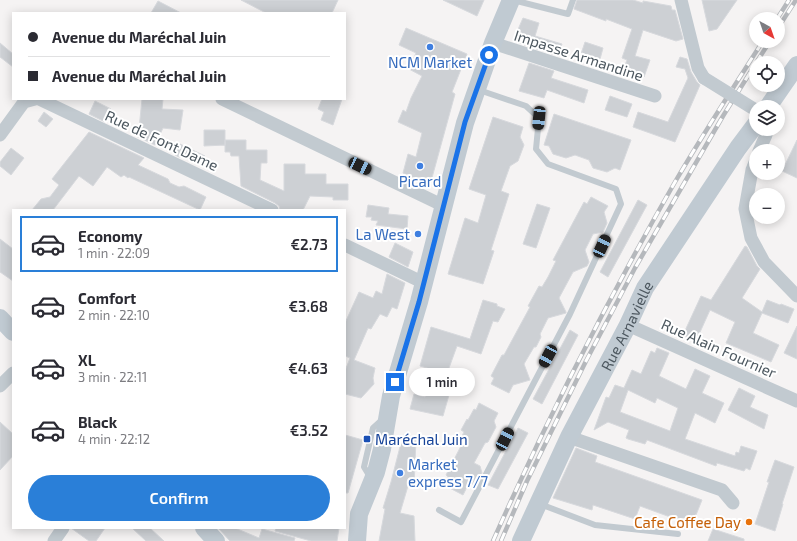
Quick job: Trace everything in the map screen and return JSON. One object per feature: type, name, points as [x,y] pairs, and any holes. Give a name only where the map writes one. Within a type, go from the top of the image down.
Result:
[{"type":"street","points":[[357,541],[360,514],[376,472],[382,448],[391,396],[424,282],[465,122],[493,43],[512,0]]},
{"type":"street","points":[[681,0],[698,68],[704,78],[749,106]]},
{"type":"street","name":"Impasse Armandine","points":[[493,43],[655,96]]},
{"type":"street","name":"Rue Arnavielle","points":[[768,100],[797,65]]},
{"type":"street","points":[[0,135],[24,102],[31,100]]},
{"type":"street","name":"Rue de Font Dame","points":[[41,100],[270,209]]},
{"type":"street","points":[[224,100],[444,206]]},
{"type":"street","name":"Rue Arnavielle","points":[[521,541],[569,436],[646,288],[738,148],[749,128]]},
{"type":"street","points":[[750,180],[745,210],[751,238],[764,262],[797,296]]},
{"type":"street","points":[[346,245],[424,282]]},
{"type":"street","points":[[0,318],[12,331]]},
{"type":"street","name":"Rue Alain Fournier","points":[[628,325],[797,401]]},
{"type":"street","points":[[0,386],[12,374]]},
{"type":"street","points":[[569,436],[722,490],[733,503]]},
{"type":"street","points":[[54,541],[62,529]]},
{"type":"street","points":[[205,529],[216,541]]},
{"type":"lane","points":[[512,0],[568,14],[573,0]]},
{"type":"lane","points":[[439,510],[462,522],[570,314],[621,204],[616,189],[548,164],[536,149],[539,118],[526,106],[477,89]]},
{"type":"lane","points":[[538,503],[595,525],[678,534]]},
{"type":"building","points":[[241,0],[338,0],[332,12],[264,12]]},
{"type":"building","points":[[443,0],[484,0],[477,16]]},
{"type":"building","points":[[577,0],[633,0],[643,3],[643,1],[671,6],[672,10],[675,10],[683,39],[676,41],[643,30],[635,56],[650,60],[644,77],[637,75],[636,78],[626,75],[627,71],[623,70],[627,60],[622,58],[632,29],[574,9]]},
{"type":"building","points":[[702,0],[737,0],[717,29],[709,31]]},
{"type":"building","points":[[158,1],[179,12],[152,12]]},
{"type":"building","points":[[523,18],[539,23],[535,36],[562,44],[558,56],[513,41]]},
{"type":"building","points":[[406,28],[467,54],[452,92],[455,94],[430,185],[403,173],[408,154],[416,157],[422,133],[398,122],[403,110],[406,112],[422,76],[409,69],[416,53],[399,45]]},
{"type":"building","points":[[585,42],[603,48],[599,63],[580,57]]},
{"type":"building","points":[[0,43],[12,53],[12,66],[0,57]]},
{"type":"building","points":[[680,57],[687,59],[691,72],[700,85],[675,142],[633,127],[638,112],[668,122],[688,78],[685,69],[676,67]]},
{"type":"building","points":[[529,63],[554,71],[551,78],[588,90],[584,103],[547,90],[544,98],[519,91]]},
{"type":"building","points":[[610,96],[632,104],[627,117],[605,110]]},
{"type":"building","points":[[142,100],[163,100],[162,109],[183,110],[180,130],[163,128],[155,145],[136,136],[139,129]]},
{"type":"building","points":[[322,100],[342,100],[333,125],[321,120],[324,112],[318,109]]},
{"type":"building","points":[[95,101],[111,109],[105,122],[89,114]]},
{"type":"building","points":[[44,112],[53,119],[46,127],[38,121]]},
{"type":"building","points":[[554,114],[631,140],[620,170],[615,168],[607,172],[593,168],[589,160],[575,155],[566,158],[553,154],[549,146],[544,145]]},
{"type":"building","points":[[493,117],[523,127],[520,137],[524,145],[518,161],[510,166],[501,191],[509,194],[491,250],[494,251],[483,284],[448,274],[465,218],[478,223],[486,195],[469,189]]},
{"type":"building","points":[[204,130],[225,130],[225,145],[204,146]]},
{"type":"building","points":[[89,132],[144,158],[138,165],[168,179],[170,183],[179,187],[184,186],[206,197],[200,209],[198,209],[129,177],[128,178],[124,175],[121,177],[107,167],[93,186],[79,176],[54,209],[33,209],[41,199],[50,197],[59,185],[52,179]]},
{"type":"building","points":[[225,140],[246,140],[246,150],[267,150],[267,163],[261,163],[260,180],[284,191],[284,164],[305,164],[305,174],[326,174],[326,184],[348,184],[348,200],[333,200],[333,197],[310,196],[304,209],[280,209],[279,206],[275,203],[241,186],[239,156],[231,156],[230,152],[225,152]]},
{"type":"building","points":[[797,140],[797,178],[785,172],[785,165]]},
{"type":"building","points":[[180,144],[205,156],[179,157],[175,155]]},
{"type":"building","points":[[11,148],[24,158],[11,175],[0,166],[0,162]]},
{"type":"building","points":[[591,197],[608,206],[604,212],[607,223],[603,232],[593,234],[585,250],[589,262],[587,266],[573,272],[559,298],[566,313],[548,318],[540,334],[541,337],[536,347],[534,347],[524,364],[530,380],[513,385],[509,393],[491,384],[494,378],[491,376],[530,307],[528,306],[539,286],[542,287],[548,277],[556,261],[553,260],[584,202],[587,204]]},
{"type":"building","points":[[638,200],[647,205],[608,277],[600,272]]},
{"type":"building","points":[[537,204],[550,208],[536,248],[523,244]]},
{"type":"building","points":[[368,205],[389,208],[388,214],[408,216],[407,229],[376,225],[378,221],[371,220],[372,217],[366,217]]},
{"type":"building","points":[[0,239],[12,248],[12,280],[0,272]]},
{"type":"building","points":[[395,243],[413,252],[408,267],[389,257]]},
{"type":"building","points":[[745,246],[760,269],[742,298],[762,312],[767,300],[794,309],[788,323],[762,313],[753,333],[779,345],[771,362],[726,343],[735,322],[710,310],[696,341],[683,335],[701,296],[711,300]]},
{"type":"building","points":[[387,274],[405,283],[397,309],[392,307],[387,317],[380,314],[371,329],[368,328],[354,360],[375,368],[373,378],[374,384],[361,398],[346,394],[346,368],[350,358],[346,356],[346,321],[359,292],[373,298],[376,291],[382,294]]},
{"type":"building","points":[[483,300],[497,304],[497,306],[505,309],[498,322],[493,321],[481,354],[457,346],[445,379],[453,381],[443,416],[410,409],[414,394],[425,397],[434,370],[420,366],[431,327],[470,339]]},
{"type":"building","points":[[797,326],[797,359],[784,353]]},
{"type":"building","points":[[570,330],[578,335],[542,404],[533,399]]},
{"type":"building","points":[[657,348],[669,353],[659,376],[686,389],[695,369],[710,376],[702,393],[724,403],[715,423],[695,413],[685,439],[735,456],[736,452],[739,453],[741,446],[757,451],[750,470],[746,468],[744,471],[717,463],[716,466],[647,440],[645,444],[628,439],[626,438],[629,430],[608,422],[594,430],[606,397],[609,398],[615,385],[624,388],[632,370],[641,374],[651,351],[655,353]],"holes":[[[628,390],[655,403],[657,398],[678,408],[670,431],[620,412]]]},
{"type":"building","points":[[739,388],[755,396],[750,407],[768,415],[764,429],[728,410]]},
{"type":"building","points":[[479,403],[498,413],[494,421],[496,427],[474,463],[480,466],[482,473],[478,480],[476,479],[473,484],[467,487],[463,495],[444,485],[448,477],[446,475],[462,444],[459,442],[464,432],[461,430],[474,409],[476,410]]},
{"type":"building","points":[[0,422],[12,433],[12,457],[0,470]]},
{"type":"building","points":[[518,428],[528,433],[498,489],[488,485]]},
{"type":"building","points":[[346,435],[363,440],[348,493],[346,493]]},
{"type":"building","points":[[403,435],[416,439],[414,487],[408,486],[400,513],[414,516],[415,541],[379,541],[385,509],[383,508]]},
{"type":"building","points":[[576,448],[597,456],[595,462],[702,500],[692,525],[640,506],[635,519],[593,505],[592,510],[553,498]]},
{"type":"building","points":[[775,460],[794,467],[775,531],[755,524]]},
{"type":"building","points":[[72,529],[104,529],[96,541],[89,541]]},
{"type":"building","points":[[133,529],[151,529],[164,541],[146,541]]},
{"type":"building","points":[[219,529],[237,529],[259,538],[262,529],[295,538],[294,541],[230,541]]},
{"type":"building","points":[[276,529],[339,529],[337,541],[311,541],[275,531]]},
{"type":"building","points":[[713,529],[744,539],[744,541],[708,541]]},
{"type":"railway","points":[[781,12],[789,0]]},
{"type":"railway","points":[[785,17],[796,0]]},
{"type":"railway","points":[[493,541],[579,360],[626,270],[686,164],[758,48]]},
{"type":"railway","points":[[760,56],[766,48]]},
{"type":"railway","points":[[501,541],[527,481],[586,361],[635,268],[723,116],[749,74]]},
{"type":"place","name":"NCM Market","points":[[430,47]]},
{"type":"place","name":"Picard","points":[[420,166]]},
{"type":"place","name":"La West","points":[[418,234]]},
{"type":"place","name":"Maréchal Juin","points":[[367,439]]},
{"type":"place","name":"Market express 7/7","points":[[400,473]]},
{"type":"place","name":"Cafe Coffee Day","points":[[749,522]]},
{"type":"route","points":[[395,382],[419,302],[465,122],[489,55]]}]
